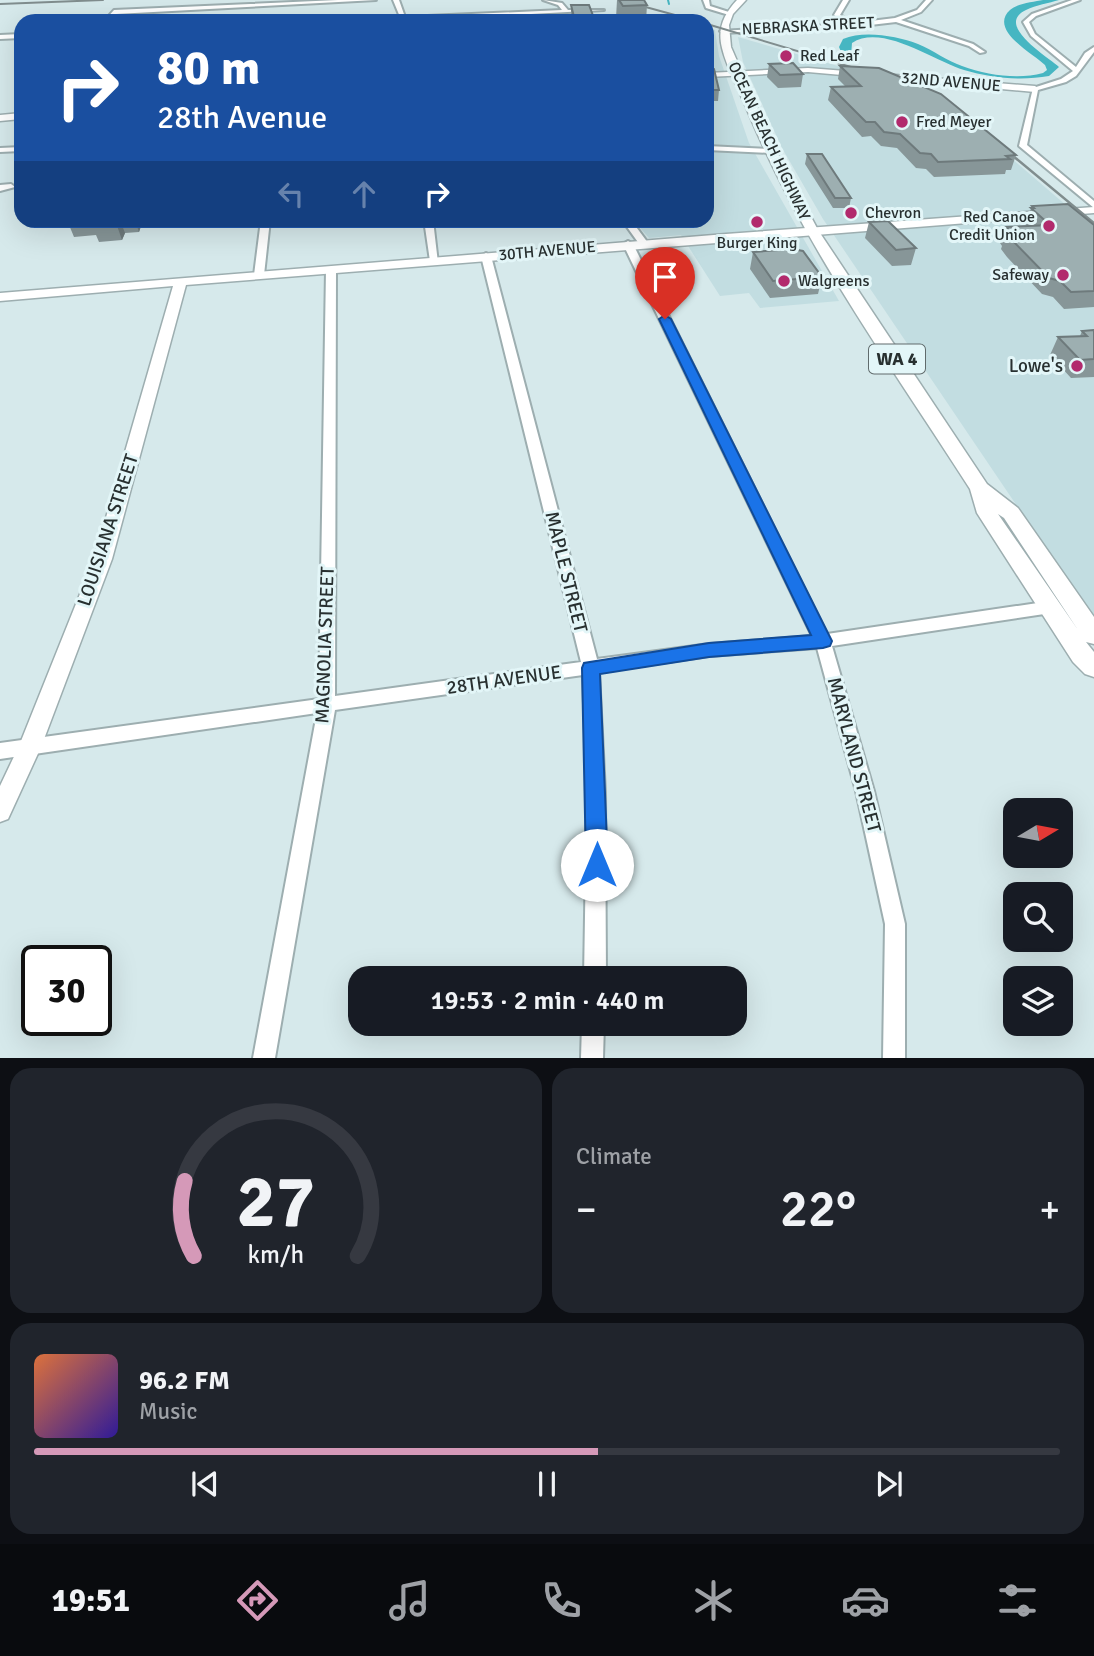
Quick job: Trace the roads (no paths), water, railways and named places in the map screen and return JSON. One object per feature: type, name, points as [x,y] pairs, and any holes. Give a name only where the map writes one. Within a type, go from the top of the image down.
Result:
[{"type":"main road","points":[[723,31],[729,13],[742,0]]},
{"type":"main road","name":"OCEAN BEACH HIGHWAY","points":[[723,31],[735,73],[770,151],[811,230],[980,489],[987,513],[1082,655],[1094,667]]},
{"type":"main road","name":"OCEAN BEACH HIGHWAY","points":[[980,489],[1011,513],[1094,635]]},
{"type":"street","points":[[112,14],[373,0]]},
{"type":"street","points":[[546,0],[560,4],[566,11]]},
{"type":"street","points":[[706,0],[708,7],[729,13]]},
{"type":"street","points":[[846,0],[837,15],[853,25]]},
{"type":"street","name":"NEBRASKA STREET","points":[[723,31],[853,25],[896,20],[919,11],[929,0]]},
{"type":"street","points":[[1077,0],[1034,15],[1026,22],[1033,35],[1077,71]]},
{"type":"street","points":[[512,14],[601,10]]},
{"type":"street","points":[[896,20],[971,45],[982,52]]},
{"type":"street","name":"32ND AVENUE","points":[[714,74],[830,71],[1035,89],[1067,78],[1077,71],[1082,57],[1094,49]]},
{"type":"street","points":[[1035,89],[1023,146],[1094,208]]},
{"type":"street","points":[[714,148],[770,151]]},
{"type":"street","points":[[0,188],[11,187]]},
{"type":"street","name":"30TH AVENUE","points":[[2,299],[259,275],[1094,208]]},
{"type":"street","points":[[259,275],[265,228]]},
{"type":"street","points":[[429,228],[435,261]]},
{"type":"street","name":"MARYLAND STREET","points":[[629,228],[823,641],[865,791],[895,924],[894,1058]]},
{"type":"street","name":"MAPLE STREET","points":[[486,257],[591,668],[597,793],[594,966]]},
{"type":"street","name":"MAGNOLIA STREET","points":[[264,1058],[327,705],[331,270]]},
{"type":"street","name":"LOUISIANA STREET","points":[[0,811],[30,747],[103,559],[181,282]]},
{"type":"street","name":"28TH AVENUE","points":[[0,751],[709,650],[823,641],[1051,607]]},
{"type":"street","points":[[592,1058],[593,1036]]},
{"type":"water","points":[[1043,0],[1059,0],[1026,10],[1018,16],[1016,24],[1019,32],[1035,49],[1059,67],[1049,76],[1017,78],[974,73],[893,40],[878,38],[864,38],[852,43],[851,56],[843,60],[837,59],[842,54],[839,47],[843,39],[851,36],[880,35],[918,44],[956,64],[982,72],[1002,76],[1043,73],[1047,70],[1045,65],[1015,41],[1005,25],[1005,18],[1013,8]]},
{"type":"waterway","points":[[668,0],[669,4]]},
{"type":"railway","points":[[0,4],[103,0]]},
{"type":"railway","points":[[620,0],[671,14]]},
{"type":"railway","points":[[714,26],[871,73]]},
{"type":"railway","points":[[1001,146],[1094,223]]},
{"type":"place","name":"Red Leaf","points":[[786,56]]},
{"type":"place","name":"Fred Meyer","points":[[902,122]]},
{"type":"place","name":"Chevron","points":[[851,213]]},
{"type":"place","name":"Burger King","points":[[757,222]]},
{"type":"place","name":"Red Canoe Credit Union","points":[[1049,226]]},
{"type":"place","name":"Safeway","points":[[1063,275]]},
{"type":"place","name":"Walgreens","points":[[784,281]]},
{"type":"place","name":"Lowe's","points":[[1077,366]]}]
